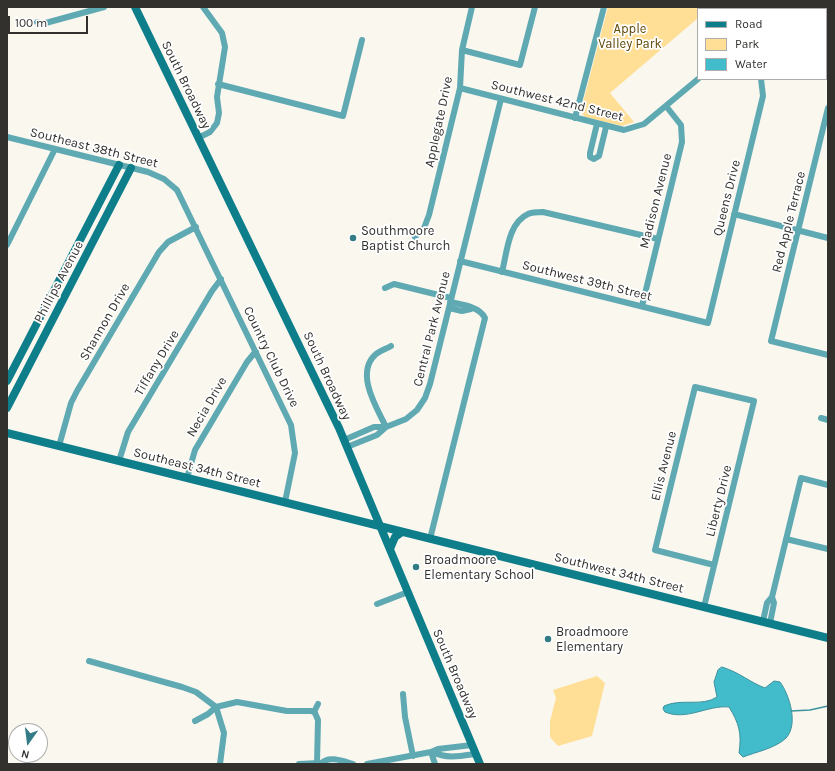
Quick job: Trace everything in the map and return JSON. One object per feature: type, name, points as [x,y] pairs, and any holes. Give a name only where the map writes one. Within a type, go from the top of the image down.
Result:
[{"type":"street","points":[[37,22],[42,24],[104,7]]},
{"type":"street","name":"South Broadway","points":[[135,7],[345,444],[381,526],[480,764]]},
{"type":"street","points":[[198,138],[210,132],[217,123],[218,84],[225,47],[222,33],[203,7]]},
{"type":"street","name":"Applegate Drive","points":[[415,237],[424,228],[429,215],[460,88],[462,50],[472,7]]},
{"type":"street","points":[[462,50],[520,65],[535,7]]},
{"type":"street","points":[[575,118],[604,7]]},
{"type":"street","points":[[218,84],[343,116],[362,40]]},
{"type":"street","name":"Southwest 42nd Street","points":[[460,88],[606,127],[624,130],[638,126],[666,106],[697,80]]},
{"type":"street","name":"Queens Drive","points":[[708,322],[762,96],[761,80]]},
{"type":"street","name":"Central Park Avenue","points":[[345,444],[377,435],[386,427],[406,419],[417,410],[425,398],[501,99]]},
{"type":"street","name":"Madison Avenue","points":[[642,306],[682,134],[679,121],[666,106]]},
{"type":"street","name":"Red Apple Terrace","points":[[828,108],[771,341],[828,355]]},
{"type":"street","points":[[598,124],[590,153],[590,157],[594,159],[599,156],[606,127]]},
{"type":"street","name":"Southeast 38th Street","points":[[7,137],[132,168],[160,177],[173,185],[180,194],[196,227]]},
{"type":"street","points":[[7,245],[55,149]]},
{"type":"street","name":"Phillips Avenue","points":[[7,381],[119,165]]},
{"type":"street","name":"Phillips Avenue","points":[[7,408],[132,168]]},
{"type":"street","points":[[502,272],[512,234],[517,223],[528,213],[543,212],[658,239]]},
{"type":"street","points":[[734,214],[828,238]]},
{"type":"street","name":"Country Club Drive","points":[[196,227],[286,414],[294,434],[295,457],[285,502]]},
{"type":"street","name":"Shannon Drive","points":[[59,446],[68,413],[77,391],[159,252],[168,242],[196,227]]},
{"type":"street","name":"Southwest 39th Street","points":[[460,261],[708,322]]},
{"type":"street","name":"Tiffany Drive","points":[[119,461],[128,432],[212,291],[221,279]]},
{"type":"street","points":[[385,288],[394,284],[450,303],[462,311],[471,309],[483,313],[485,318],[430,539]]},
{"type":"street","points":[[386,427],[368,386],[367,374],[370,362],[375,355],[391,346]]},
{"type":"street","name":"Necia Drive","points":[[187,478],[195,450],[247,362],[256,351]]},
{"type":"street","name":"Liberty Drive","points":[[695,387],[754,401],[704,607]]},
{"type":"street","name":"Ellis Avenue","points":[[695,387],[655,550],[714,565]]},
{"type":"street","points":[[821,418],[828,420]]},
{"type":"street","name":"Central Park Avenue","points":[[345,444],[363,432],[374,427],[386,427]]},
{"type":"street","points":[[363,432],[366,439]]},
{"type":"street","name":"Southeast 34th Street","points":[[7,433],[381,526]]},
{"type":"street","points":[[766,622],[767,603],[772,598],[801,478],[828,485]]},
{"type":"street","name":"Southwest 34th Street","points":[[381,526],[828,638]]},
{"type":"street","points":[[390,549],[395,537],[402,532]]},
{"type":"street","points":[[786,539],[828,549]]},
{"type":"street","points":[[377,604],[408,592]]},
{"type":"street","points":[[89,661],[196,692],[216,707],[224,733],[220,764]]},
{"type":"street","points":[[403,694],[405,717],[413,756]]},
{"type":"street","points":[[195,721],[208,714],[216,707],[237,702],[275,710],[314,712]]},
{"type":"street","points":[[314,712],[318,704]]},
{"type":"street","points":[[314,712],[318,720],[317,764]]},
{"type":"street","points":[[367,764],[432,752],[438,749],[472,745]]},
{"type":"street","points":[[432,752],[439,755],[456,757],[475,754]]},
{"type":"street","points":[[432,752],[435,764]]},
{"type":"street","points":[[299,764],[321,764],[325,760],[336,759],[353,764]]},
{"type":"green space","name":"Apple Valley Park","points":[[608,7],[711,7],[697,8],[697,19],[610,93],[634,122],[622,126],[584,117],[581,110]]},
{"type":"green space","points":[[597,676],[605,683],[592,736],[558,746],[550,737],[550,721],[556,698],[553,690]]},
{"type":"water","points":[[722,667],[765,688],[774,681],[780,682],[787,694],[792,717],[790,732],[786,738],[771,747],[743,757],[739,753],[739,729],[729,707],[713,708],[681,715],[665,712],[663,709],[664,706],[677,703],[705,702],[717,697],[714,682],[718,670]]},
{"type":"waterway","points":[[791,711],[810,710],[828,706]]},
{"type":"place","name":"Southmoore Baptist Church","points":[[353,238]]},
{"type":"place","name":"Broadmoore Elementary School","points":[[416,567]]},
{"type":"place","name":"Broadmoore Elementary","points":[[548,639]]}]
